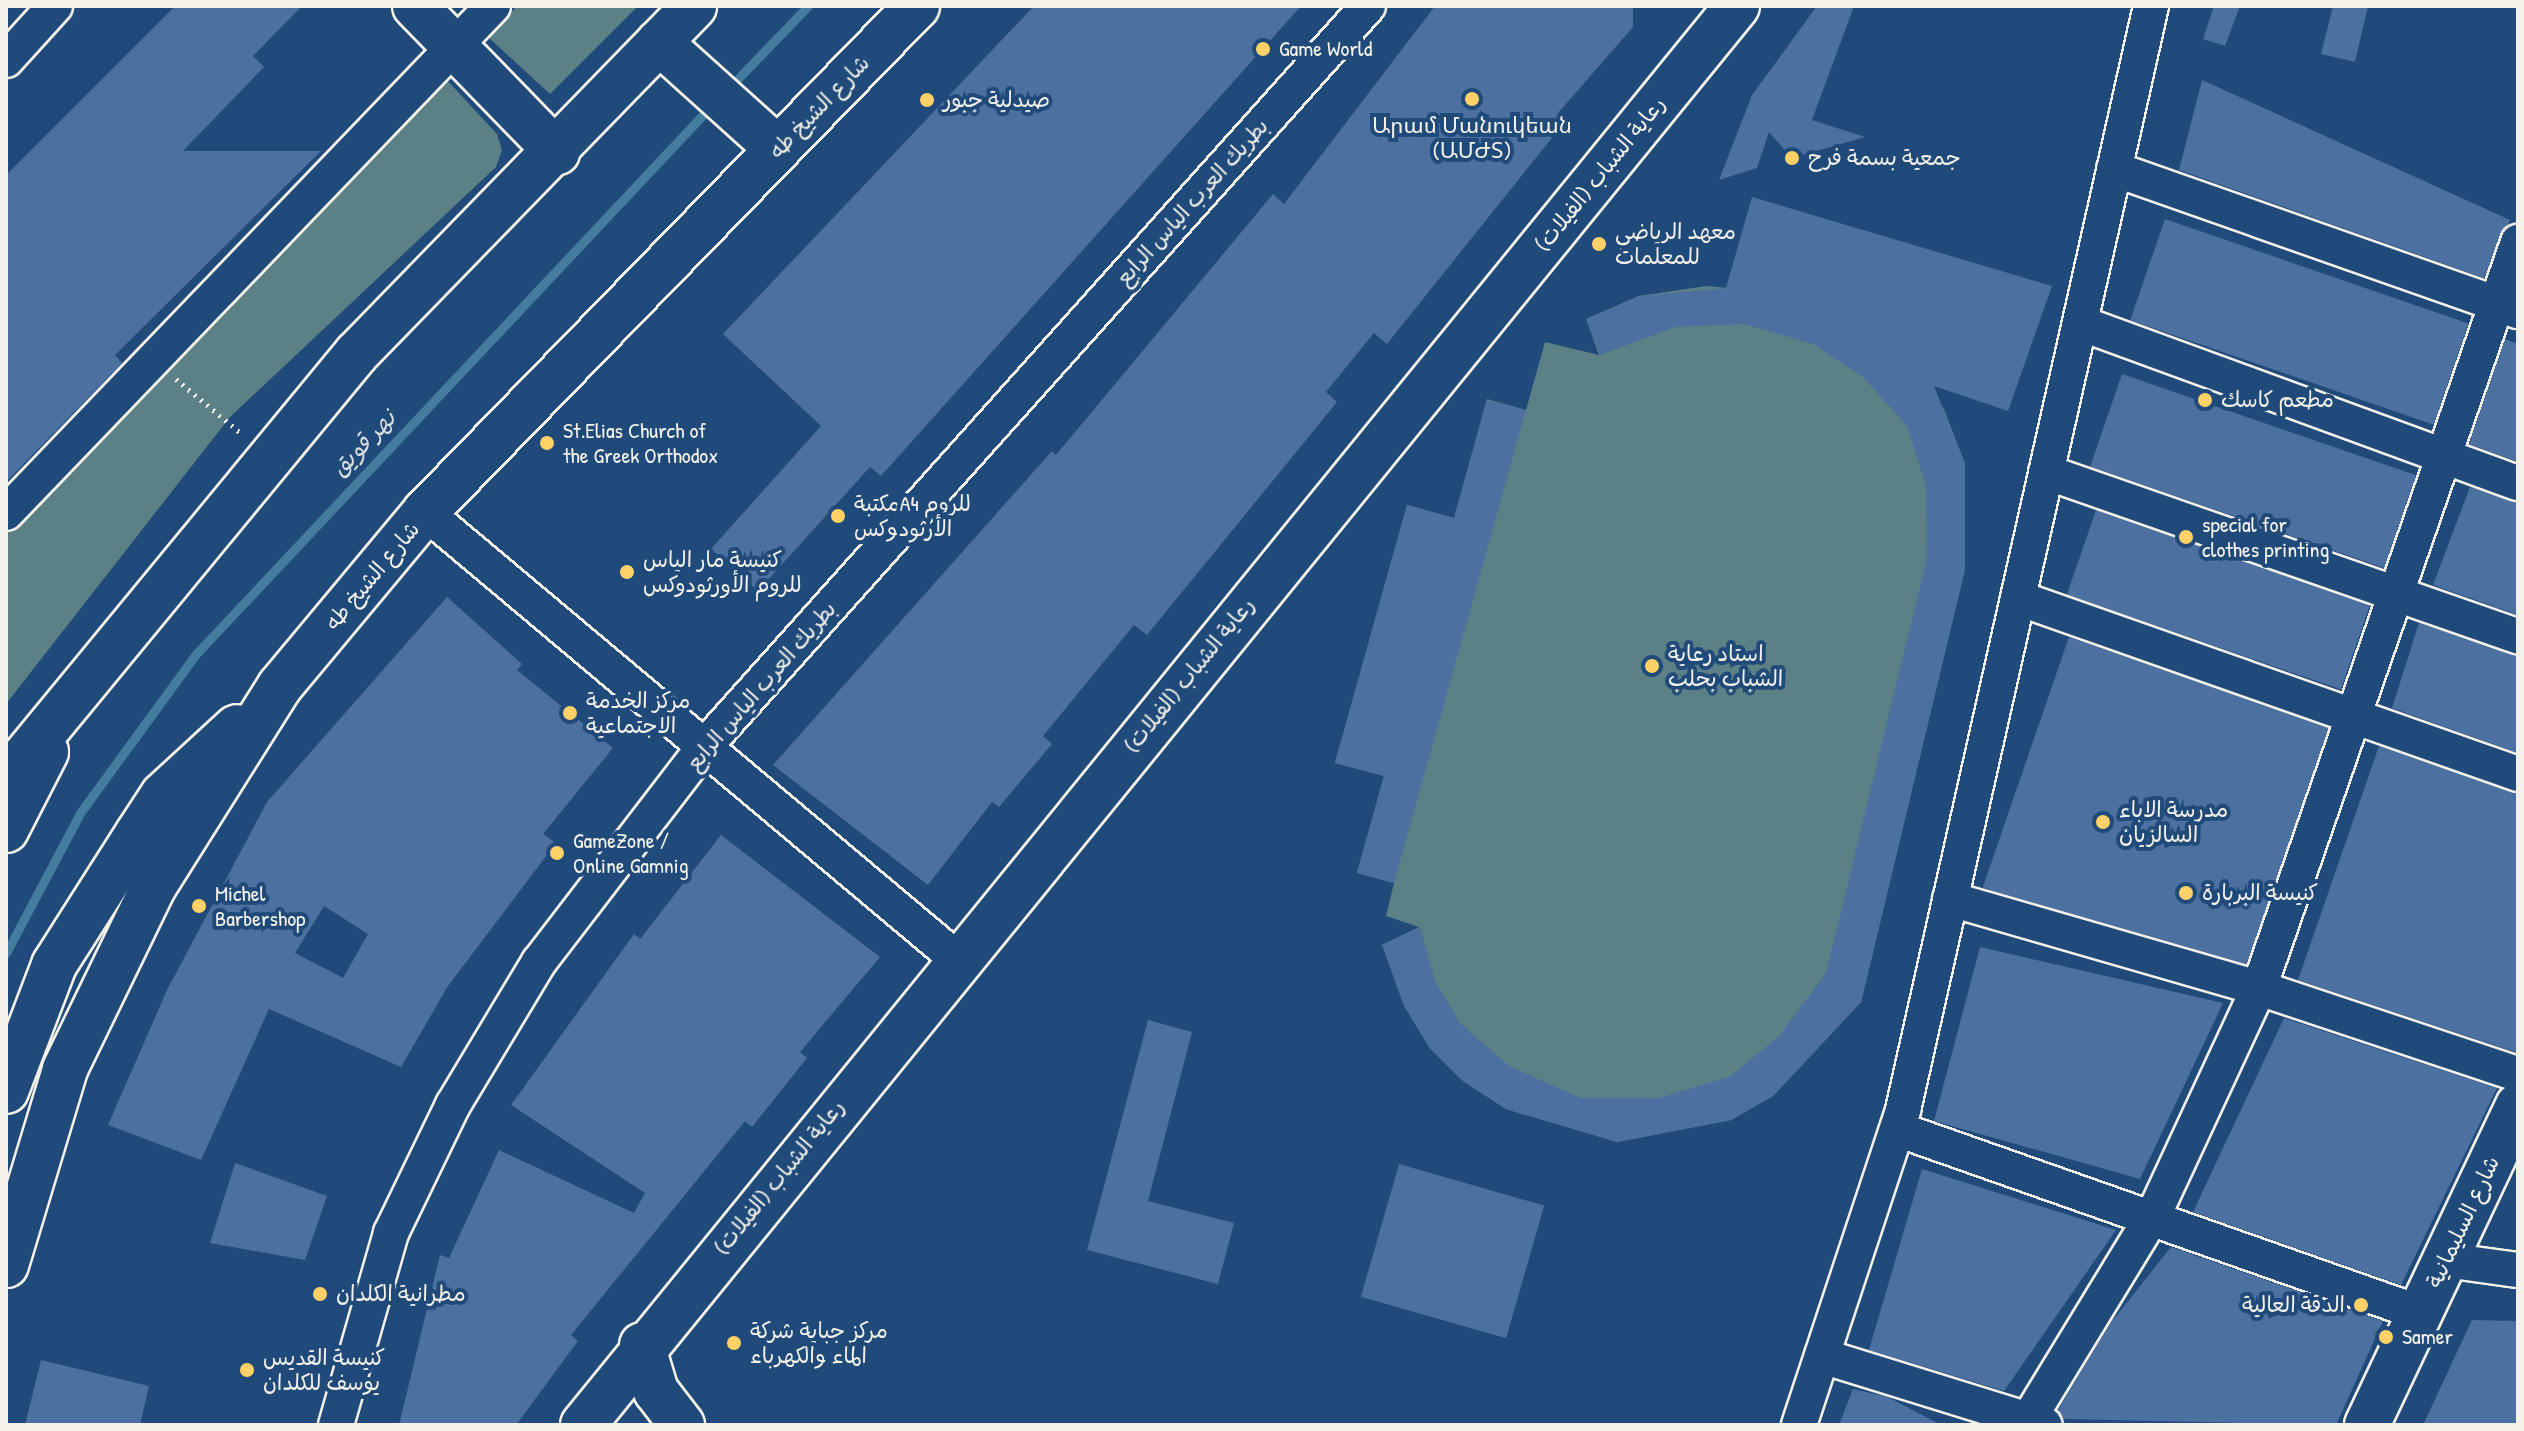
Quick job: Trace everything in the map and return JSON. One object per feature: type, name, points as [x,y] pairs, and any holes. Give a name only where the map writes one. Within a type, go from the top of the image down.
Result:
[{"type":"main road","points":[[415,6],[557,152]]},
{"type":"main road","points":[[6,779],[58,720],[269,456],[356,354],[557,152],[694,6]]},
{"type":"main road","name":"شارع الشيخ طه","points":[[6,1265],[65,1069],[154,886],[280,686],[425,512],[917,6]]},
{"type":"main road","name":"رعاية الشباب (الفيلات)","points":[[583,1425],[642,1345],[1727,9]]},
{"type":"main road","points":[[659,42],[778,149]]},
{"type":"main road","points":[[6,1091],[54,965],[163,795],[280,686]]},
{"type":"main road","points":[[6,830],[58,720]]},
{"type":"main road","name":"شارع السليمانية","points":[[2367,1425],[2518,1106]]},
{"type":"main road","points":[[642,1345],[656,1391],[682,1425]]},
{"type":"street","points":[[6,60],[55,6]]},
{"type":"street","points":[[6,513],[493,6]]},
{"type":"street","name":"بطريك العرب الياس الرابع","points":[[336,1425],[391,1233],[453,1105],[539,962],[704,747],[1368,6]]},
{"type":"street","points":[[1799,1425],[1897,1129],[2151,6]]},
{"type":"street","points":[[2114,169],[2507,308]]},
{"type":"street","points":[[1822,1356],[2032,1423],[2154,1214],[2259,988],[2444,456],[2507,308],[2518,242]]},
{"type":"street","points":[[2080,323],[2518,483]]},
{"type":"street","points":[[2046,472],[2518,636]]},
{"type":"street","points":[[425,512],[957,959]]},
{"type":"street","points":[[2018,598],[2518,774]]},
{"type":"street","points":[[1950,899],[2259,988],[2518,1074]]},
{"type":"street","points":[[1897,1129],[2154,1214],[2420,1313]]},
{"type":"street","points":[[2445,1260],[2518,1270]]},
{"type":"path","points":[[153,360],[269,456]]},
{"type":"green space","points":[[517,6],[638,6],[550,94],[487,36]]},
{"type":"green space","points":[[445,78],[497,134],[502,150],[496,167],[230,417],[6,704],[6,520]]},
{"type":"green space","name":"استاد رعاية الشباب بحلب","points":[[1706,286],[1763,291],[1912,370],[1944,409],[1965,464],[1965,569],[1861,1002],[1773,1096],[1731,1120],[1617,1142],[1506,1109],[1463,1081],[1429,1047],[1382,945],[1419,927],[1386,916],[1394,883],[1357,873],[1384,776],[1335,763],[1407,505],[1454,518],[1487,399],[1526,410],[1545,342],[1599,355],[1586,319],[1639,296]]},
{"type":"building","points":[[175,6],[302,6],[253,56],[264,67],[183,151],[321,151],[115,355],[122,363],[6,482],[6,175]]},
{"type":"building","points":[[1034,6],[1301,6],[881,476],[870,467],[758,591],[711,549],[821,426],[723,334]]},
{"type":"building","points":[[1435,6],[1633,6],[1633,27],[1559,112],[1567,119],[1387,344],[1374,333],[1326,392],[1337,402],[1147,635],[1134,625],[1043,736],[1052,744],[999,807],[992,802],[928,885],[773,765],[1052,451],[1056,455],[1273,194],[1284,204]]},
{"type":"building","points":[[1817,6],[1854,6],[1812,120],[1865,137],[1792,158],[1769,132],[1757,168],[1719,180],[1752,95]]},
{"type":"building","points":[[2214,6],[2240,6],[2225,46],[2203,39]]},
{"type":"building","points":[[2333,6],[2368,6],[2355,62],[2321,54]]},
{"type":"building","points":[[2202,80],[2510,220],[2484,278],[2179,170]]},
{"type":"building","points":[[1752,197],[2052,286],[2008,411],[1934,386],[1965,464],[1965,569],[1861,1002],[1773,1096],[1731,1120],[1617,1142],[1506,1109],[1463,1081],[1429,1047],[1404,1006],[1382,945],[1420,927],[1435,981],[1460,1023],[1509,1066],[1581,1098],[1659,1098],[1731,1076],[1779,1036],[1826,973],[1927,558],[1926,486],[1907,426],[1863,377],[1813,344],[1744,324],[1675,327],[1600,355],[1586,319],[1640,296],[1726,288]]},
{"type":"building","points":[[2165,219],[2469,324],[2434,425],[2130,320]]},
{"type":"building","points":[[2505,339],[2518,344],[2518,462],[2469,444]]},
{"type":"building","points":[[2122,374],[2416,475],[2384,568],[2090,467]]},
{"type":"building","points":[[1487,400],[1526,410],[1394,883],[1357,873],[1384,776],[1335,763],[1407,505],[1454,518]]},
{"type":"building","points":[[2470,487],[2518,502],[2518,615],[2433,585]]},
{"type":"building","points":[[2096,510],[2370,604],[2341,690],[2067,595]]},
{"type":"building","points":[[447,597],[522,664],[517,670],[613,748],[543,834],[556,843],[448,986],[401,1067],[269,1009],[201,1160],[108,1125],[167,990],[267,802]],"holes":[[[324,906],[368,934],[343,978],[295,953]]]},
{"type":"building","points":[[2419,623],[2518,655],[2518,753],[2392,708]]},
{"type":"building","points":[[2069,637],[2329,727],[2243,977],[1983,888]]},
{"type":"building","points":[[2379,746],[2518,793],[2518,1053],[2298,980]]},
{"type":"building","points":[[721,835],[880,957],[800,1052],[807,1058],[752,1127],[745,1121],[571,1335],[578,1341],[516,1425],[399,1425],[440,1255],[449,1258],[499,1150],[634,1213],[645,1193],[511,1105],[634,934],[640,939]]},
{"type":"building","points":[[1980,947],[2223,1003],[2140,1179],[1934,1121]]},
{"type":"building","points":[[2284,1018],[2497,1088],[2401,1285],[2193,1212]]},
{"type":"building","points":[[1148,1020],[1192,1032],[1148,1201],[1234,1223],[1218,1284],[1087,1250]]},
{"type":"building","points":[[235,1163],[327,1196],[305,1260],[210,1243]]},
{"type":"building","points":[[1399,1164],[1544,1206],[1506,1338],[1361,1297]]},
{"type":"building","points":[[1922,1169],[2116,1230],[2004,1391],[1869,1350]]},
{"type":"building","points":[[2171,1247],[2383,1321],[2336,1425],[2064,1419],[2058,1410],[2110,1324]]},
{"type":"building","points":[[2472,1320],[2518,1321],[2518,1425],[2423,1425]]},
{"type":"building","points":[[41,1360],[149,1386],[140,1425],[25,1425]]},
{"type":"building","points":[[1853,1389],[1888,1397],[1941,1425],[1839,1425]]},
{"type":"waterway","name":"نهر قويق","points":[[728,89],[808,6]]},
{"type":"waterway","name":"نهر قويق","points":[[6,953],[80,813],[196,654],[712,105]]},
{"type":"place","name":"Game World","points":[[1263,49]]},
{"type":"place","name":"Արամ Մանուկեան (ԱՄԺՏ)","points":[[1472,99]]},
{"type":"place","name":"صيدلية جبور","points":[[927,100]]},
{"type":"place","name":"جمعية بسمة فرح","points":[[1792,158]]},
{"type":"place","name":"معهد الرياضي للمعلمات","points":[[1599,244]]},
{"type":"place","name":"مطعم كاسك","points":[[2205,400]]},
{"type":"place","name":"St.Elias Church of the Greek Orthodox","points":[[547,443]]},
{"type":"place","name":"مكتبةA4 للروم الأرثودوكس","points":[[838,516]]},
{"type":"place","name":"special for clothes printing","points":[[2186,537]]},
{"type":"place","name":"كنيسة مار الياس للروم الأورثودوكس","points":[[627,572]]},
{"type":"place","name":"استاد رعاية الشباب بحلب","points":[[1652,666]]},
{"type":"place","name":"مركز الخدمة الاجتماعية","points":[[570,713]]},
{"type":"place","name":"مدرسة الاباء السالزيان","points":[[2103,822]]},
{"type":"place","name":"GameZone / Online Gamnig","points":[[557,853]]},
{"type":"place","name":"كنيسة البربارة","points":[[2186,893]]},
{"type":"place","name":"Michel Barbershop","points":[[199,906]]},
{"type":"place","name":"مطرانية الكلدان","points":[[320,1294]]},
{"type":"place","name":"الدقة العالية","points":[[2361,1305]]},
{"type":"place","name":"Samer","points":[[2386,1337]]},
{"type":"place","name":"مركز جباية شركة الماء والكهرباء","points":[[734,1343]]},
{"type":"place","name":"كنيسة القديس يوسف للكلدان","points":[[247,1370]]}]
